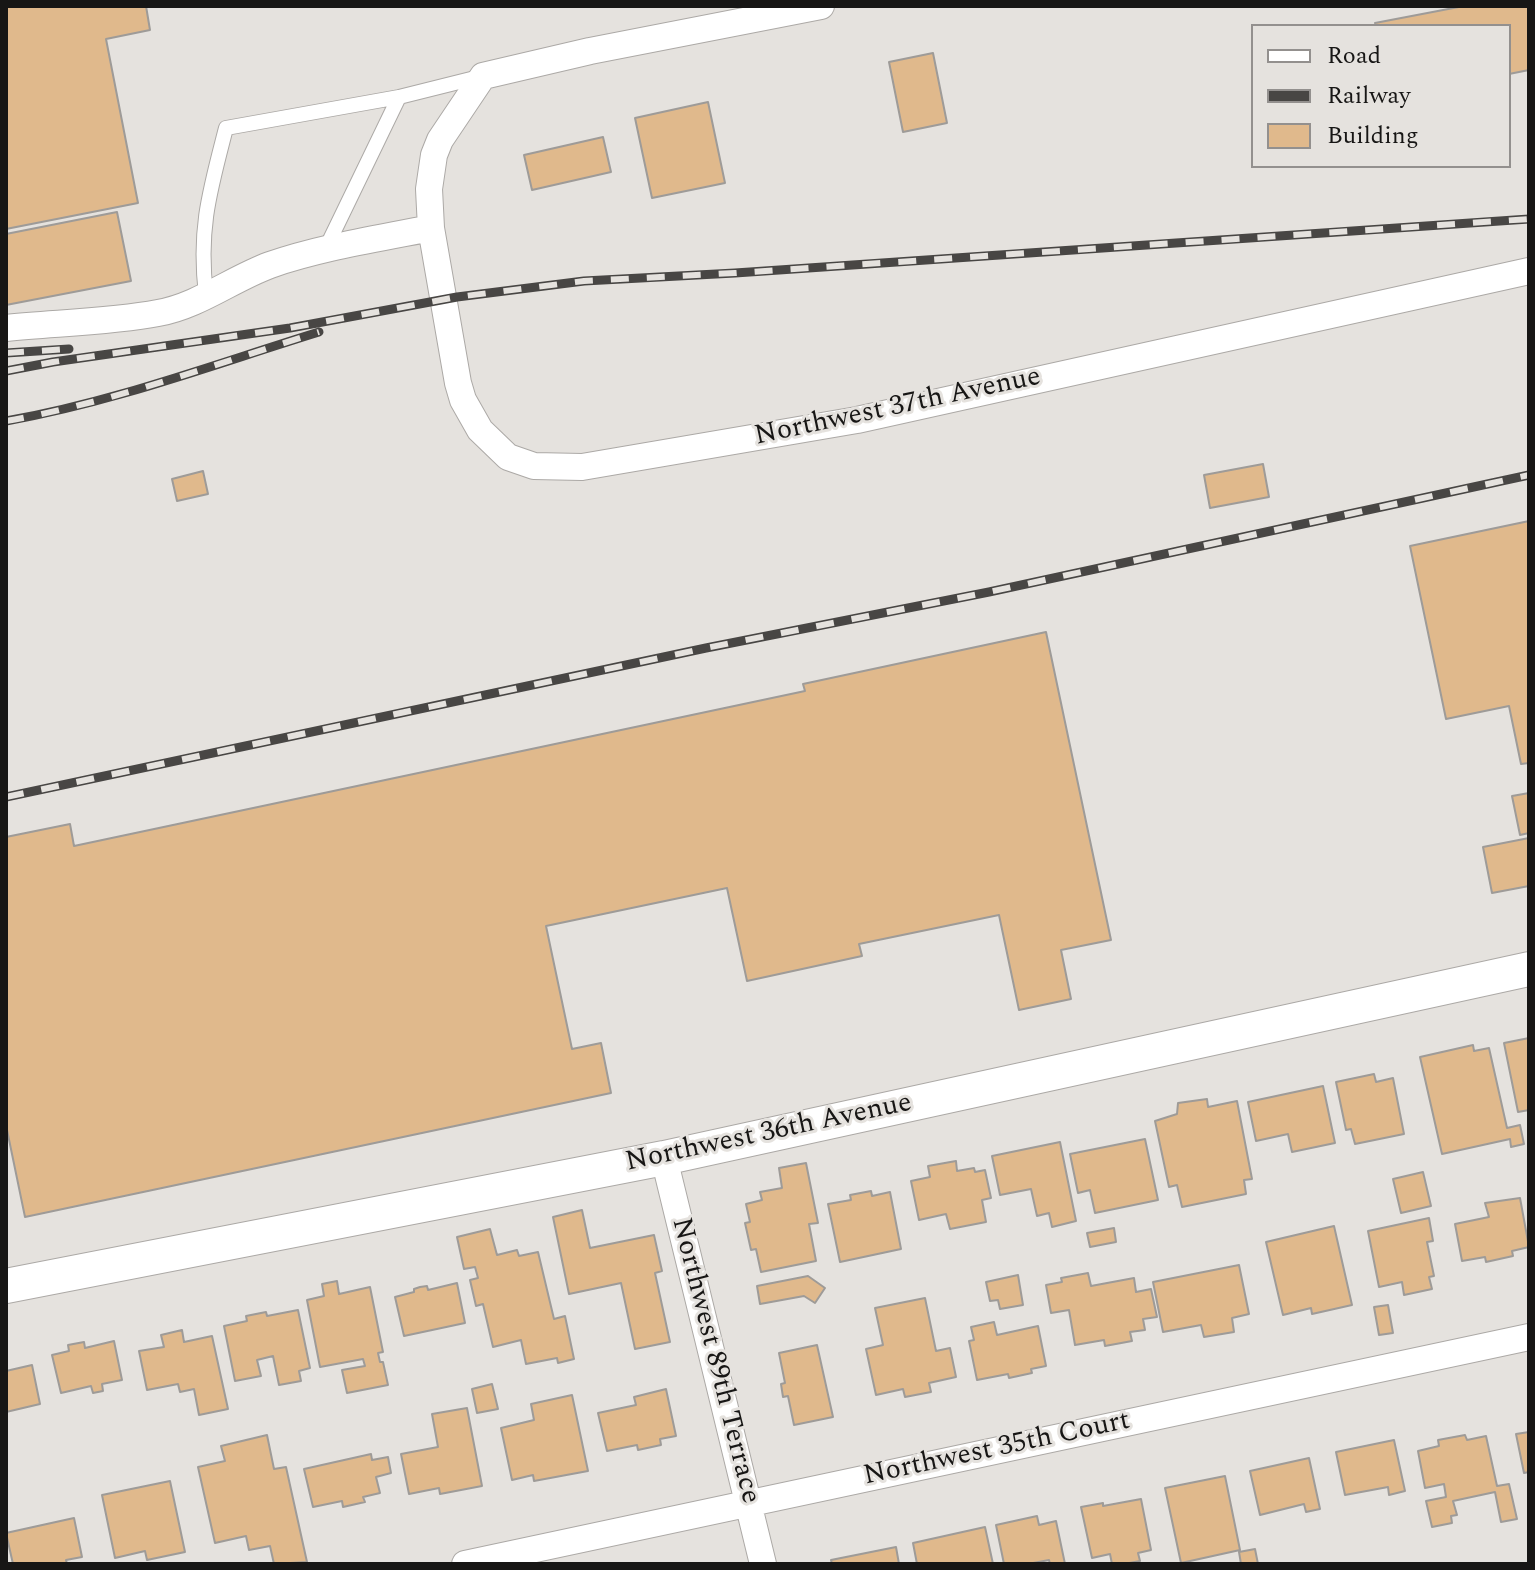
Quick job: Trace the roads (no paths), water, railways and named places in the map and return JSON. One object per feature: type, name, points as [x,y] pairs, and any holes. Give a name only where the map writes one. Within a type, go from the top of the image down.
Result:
[{"type":"street","points":[[483,76],[605,47],[821,6]]},
{"type":"street","name":"Northwest 37th Avenue","points":[[483,76],[440,140],[434,155],[429,189],[431,228],[454,368],[471,416],[490,442],[508,457],[534,466],[599,465],[857,420],[1529,271]]},
{"type":"street","points":[[6,328],[158,313],[206,295],[246,274],[325,250],[431,228]]},
{"type":"street","name":"Northwest 36th Avenue","points":[[6,1286],[664,1158],[1529,969]]},
{"type":"street","name":"Northwest 89th Terrace","points":[[664,1158],[763,1564]]},
{"type":"street","name":"Northwest 35th Court","points":[[465,1564],[1529,1337]]},
{"type":"lane","points":[[206,295],[202,232],[226,128],[399,97],[483,76]]},
{"type":"lane","points":[[325,250],[399,97]]},
{"type":"railway","points":[[6,371],[290,328],[457,297],[584,281],[1529,219]]},
{"type":"railway","points":[[6,421],[125,393],[319,332]]},
{"type":"railway","points":[[6,353],[69,349]]},
{"type":"railway","points":[[6,797],[706,648],[989,592],[1529,475]]}]
